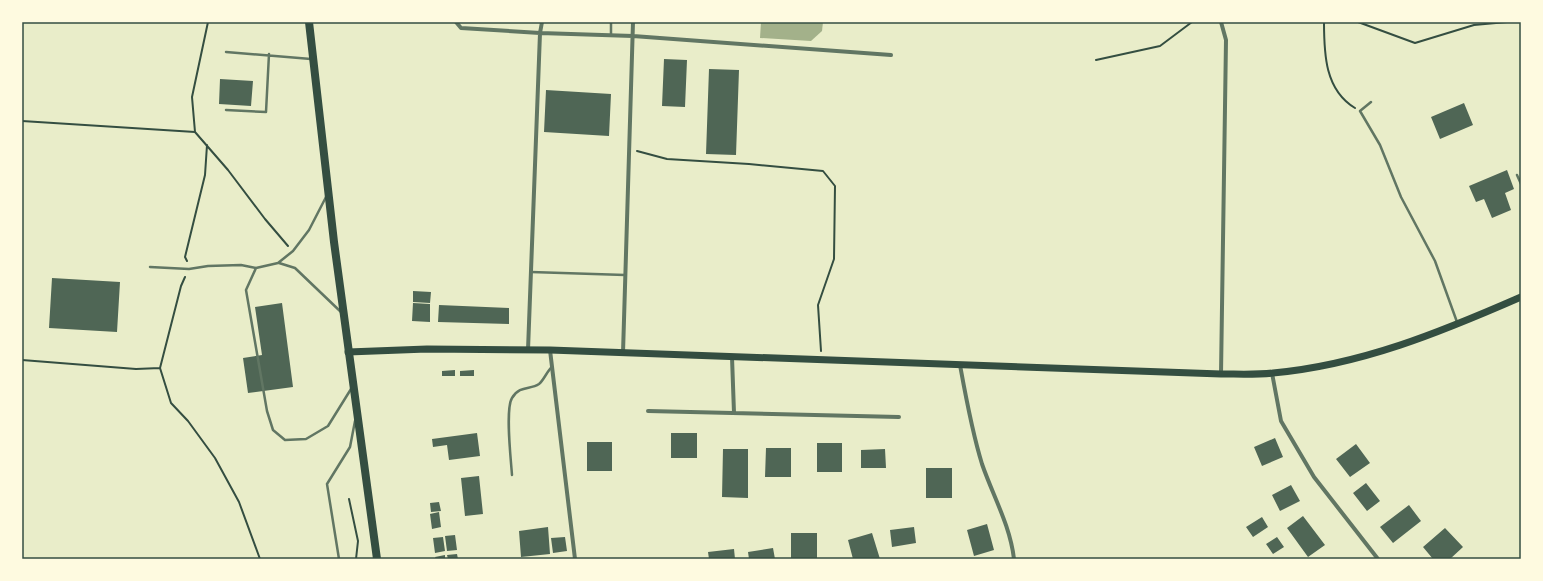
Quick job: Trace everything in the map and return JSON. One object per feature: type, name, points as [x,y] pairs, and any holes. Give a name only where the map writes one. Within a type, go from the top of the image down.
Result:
[{"type":"main road","points":[[309,22],[328,192],[376,559]]},
{"type":"main road","points":[[348,352],[427,349],[550,350],[960,366],[1221,374],[1272,373],[1328,365],[1382,352],[1458,324],[1521,297]]},
{"type":"street","points":[[456,22],[461,28],[540,33],[611,34],[891,55]]},
{"type":"street","points":[[528,350],[540,33],[542,22]]},
{"type":"street","points":[[623,353],[633,22]]},
{"type":"street","points":[[1221,22],[1226,40],[1221,374]]},
{"type":"street","points":[[550,350],[575,559]]},
{"type":"street","points":[[732,357],[734,413]]},
{"type":"street","points":[[960,366],[982,463],[1006,523],[1012,543],[1014,559]]},
{"type":"street","points":[[1272,373],[1281,421],[1314,477],[1378,559]]},
{"type":"street","points":[[648,411],[900,418]]},
{"type":"lane","points":[[611,22],[611,34]]},
{"type":"lane","points":[[226,52],[269,54],[313,60]]},
{"type":"lane","points":[[226,110],[266,112],[269,54]]},
{"type":"lane","points":[[1371,102],[1360,111],[1380,145],[1401,197],[1435,261],[1458,324]]},
{"type":"lane","points":[[1517,175],[1521,184]]},
{"type":"lane","points":[[150,268],[189,269],[208,266],[240,265],[256,268],[278,263],[292,251],[309,230],[328,192]]},
{"type":"lane","points":[[278,263],[295,268],[344,315]]},
{"type":"lane","points":[[256,268],[246,290],[266,411],[273,430],[285,440],[306,439],[328,426],[353,385]]},
{"type":"lane","points":[[531,272],[625,275]]},
{"type":"lane","points":[[512,475],[509,439],[511,399],[517,392],[524,388],[539,384],[552,366]]},
{"type":"lane","points":[[339,559],[327,484],[350,447],[357,412]]},
{"type":"path","points":[[208,22],[192,97],[195,132],[292,251]]},
{"type":"path","points":[[1096,60],[1160,46],[1192,22]]},
{"type":"path","points":[[1324,22],[1324,47],[1331,82],[1345,102],[1360,111]]},
{"type":"path","points":[[1358,22],[1414,43],[1474,25],[1507,22]]},
{"type":"path","points":[[22,121],[195,132]]},
{"type":"path","points":[[207,145],[205,175],[185,257],[189,269],[181,286],[160,368],[172,403],[188,421],[215,458],[238,502],[260,559]]},
{"type":"path","points":[[629,149],[667,160],[749,164],[823,171],[835,186],[834,259],[818,305],[822,360]]},
{"type":"path","points":[[22,360],[136,369],[160,368]]},
{"type":"path","points":[[350,499],[358,541],[356,559]]},
{"type":"shaded area","points":[[761,22],[823,22],[822,31],[811,41],[760,38]]},
{"type":"building","points":[[664,59],[687,60],[685,107],[662,106]]},
{"type":"building","points":[[709,69],[739,70],[736,155],[706,154]]},
{"type":"building","points":[[220,79],[253,81],[251,106],[219,104]]},
{"type":"building","points":[[546,90],[611,94],[609,136],[544,132]]},
{"type":"building","points":[[1464,103],[1473,125],[1440,139],[1431,117]]},
{"type":"building","points":[[1507,170],[1514,189],[1505,193],[1511,210],[1492,218],[1484,199],[1476,202],[1469,186]]},
{"type":"building","points":[[52,278],[120,282],[117,332],[49,328]]},
{"type":"building","points":[[413,291],[431,292],[430,303],[413,302]]},
{"type":"building","points":[[282,303],[293,387],[248,393],[243,358],[262,355],[255,307]]},
{"type":"building","points":[[413,303],[430,304],[430,322],[412,321]]},
{"type":"building","points":[[439,305],[509,308],[509,324],[438,322]]},
{"type":"building","points":[[455,370],[455,376],[442,376],[442,371]]},
{"type":"building","points":[[474,370],[474,376],[460,376],[460,371]]},
{"type":"building","points":[[477,433],[480,456],[449,460],[447,445],[433,447],[432,439]]},
{"type":"building","points":[[671,433],[697,433],[697,458],[671,458]]},
{"type":"building","points":[[1275,438],[1283,457],[1262,466],[1254,447]]},
{"type":"building","points":[[587,442],[612,442],[612,471],[587,471]]},
{"type":"building","points":[[817,443],[842,443],[842,472],[817,472]]},
{"type":"building","points":[[1356,444],[1370,463],[1350,477],[1336,459]]},
{"type":"building","points":[[766,448],[791,448],[791,477],[765,477]]},
{"type":"building","points":[[723,449],[748,449],[748,498],[722,497]]},
{"type":"building","points":[[885,449],[886,468],[861,468],[861,450]]},
{"type":"building","points":[[926,468],[952,468],[952,498],[926,498]]},
{"type":"building","points":[[479,476],[483,514],[465,516],[461,478]]},
{"type":"building","points":[[1366,483],[1380,501],[1367,511],[1353,493]]},
{"type":"building","points":[[1291,485],[1300,501],[1280,511],[1272,495]]},
{"type":"building","points":[[439,502],[441,511],[431,512],[430,503]]},
{"type":"building","points":[[1409,505],[1421,521],[1393,543],[1380,527]]},
{"type":"building","points":[[439,512],[441,527],[432,529],[430,514]]},
{"type":"building","points":[[1303,516],[1325,545],[1308,557],[1287,528]]},
{"type":"building","points":[[1262,517],[1268,527],[1253,537],[1246,527]]},
{"type":"building","points":[[987,524],[994,550],[974,556],[967,530]]},
{"type":"building","points":[[548,527],[550,554],[521,557],[519,531]]},
{"type":"building","points":[[914,527],[916,543],[892,547],[890,530]]},
{"type":"building","points":[[1445,528],[1463,547],[1450,559],[1433,559],[1423,547]]},
{"type":"building","points":[[791,533],[817,533],[817,559],[791,559]]},
{"type":"building","points":[[872,533],[880,559],[853,559],[848,540]]},
{"type":"building","points":[[455,535],[457,550],[447,551],[445,536]]},
{"type":"building","points":[[443,537],[445,551],[435,553],[433,538]]},
{"type":"building","points":[[565,537],[567,551],[553,553],[551,538]]},
{"type":"building","points":[[1277,537],[1284,547],[1273,554],[1266,544]]},
{"type":"building","points":[[773,548],[775,559],[749,559],[748,552]]},
{"type":"building","points":[[734,549],[735,559],[709,559],[708,552]]},
{"type":"building","points":[[457,554],[458,559],[448,559],[447,555]]},
{"type":"building","points":[[445,555],[445,559],[436,559],[435,557]]}]
